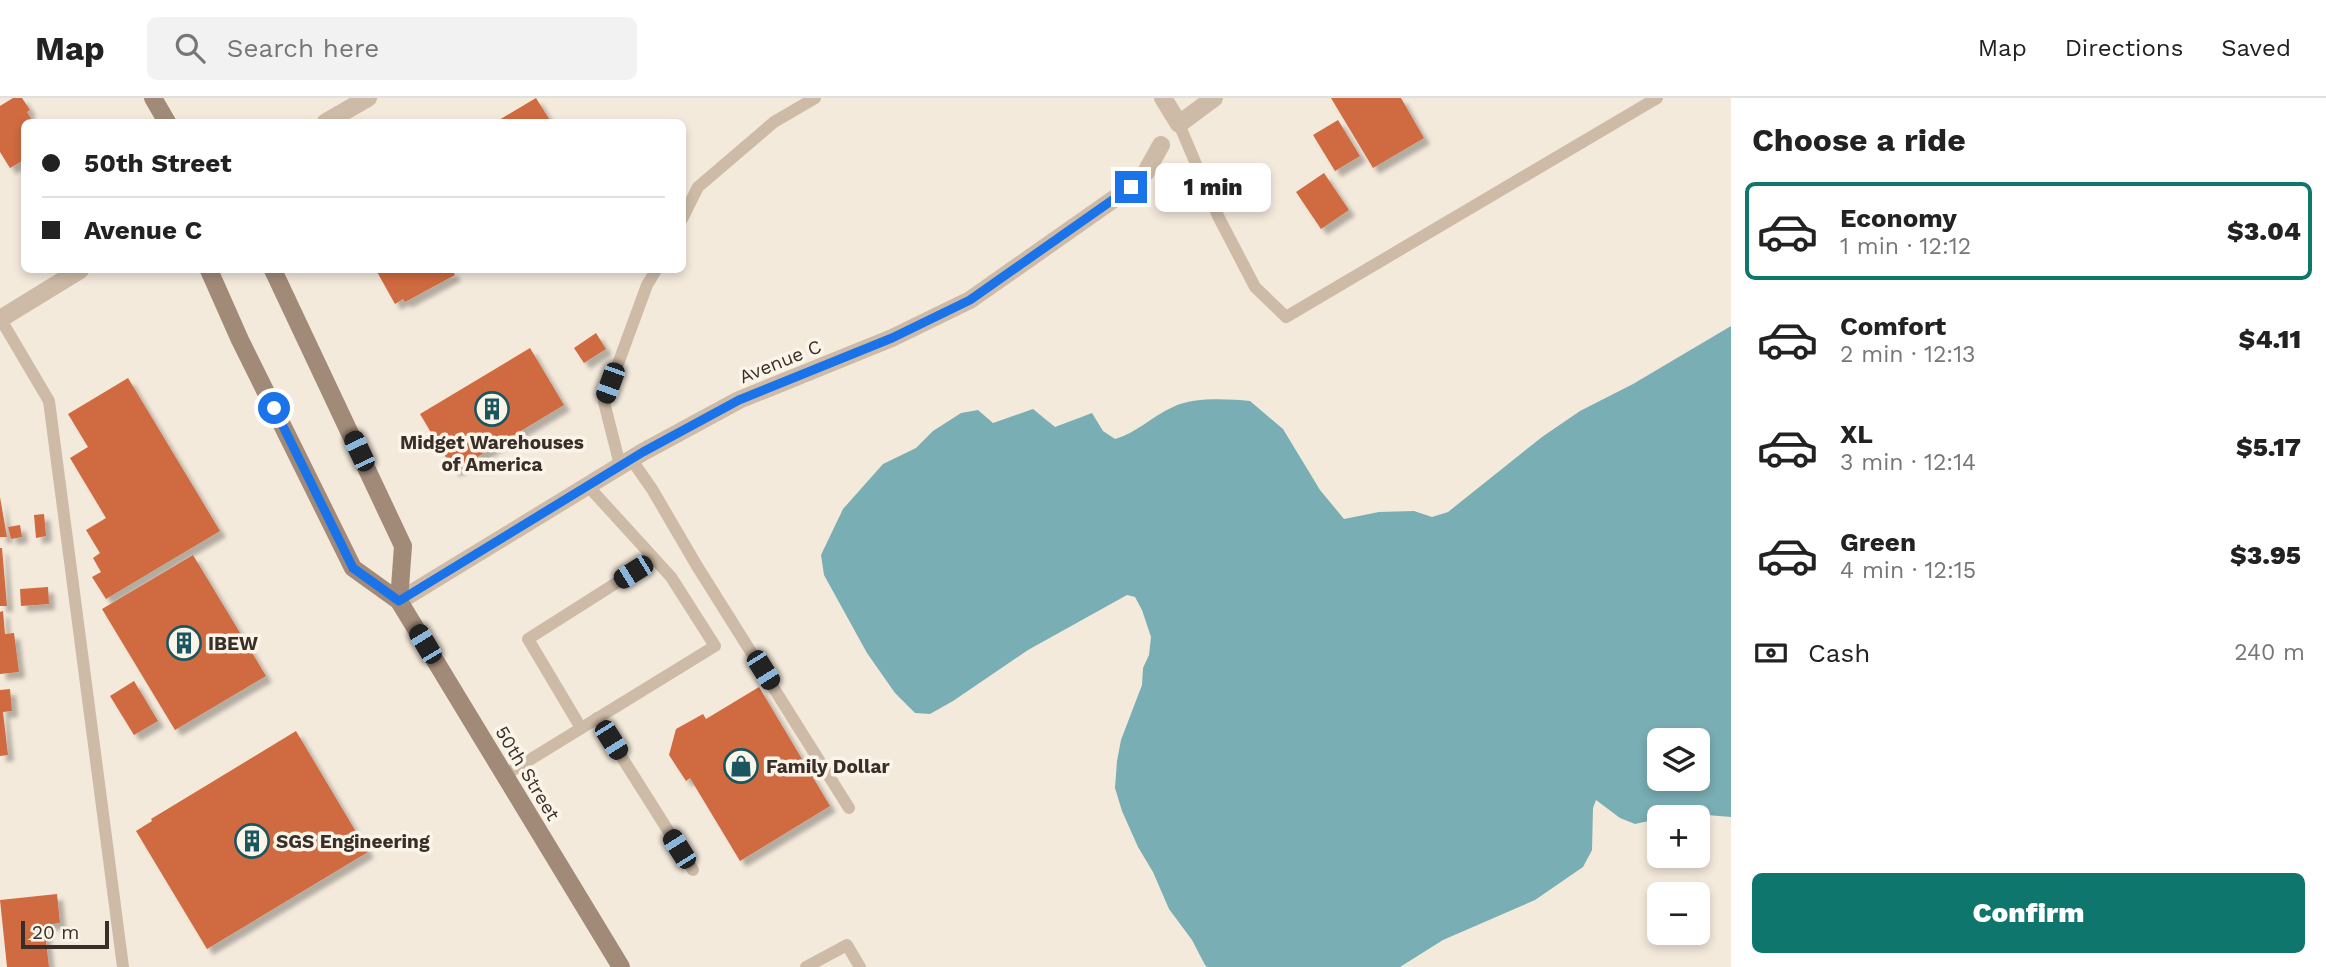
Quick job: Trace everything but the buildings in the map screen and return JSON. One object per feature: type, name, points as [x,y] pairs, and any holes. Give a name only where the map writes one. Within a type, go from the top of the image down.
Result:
[{"type":"main road","points":[[153,98],[165,119]]},
{"type":"main road","name":"50th Street","points":[[210,273],[240,340],[353,568],[399,601],[621,967]]},
{"type":"main road","points":[[274,273],[403,546],[399,601]]},
{"type":"street","points":[[331,119],[368,98]]},
{"type":"street","points":[[1163,98],[1179,124],[1214,98]]},
{"type":"street","name":"Avenue C","points":[[399,601],[626,462],[739,400],[892,338],[970,300],[1131,187],[1146,172],[1161,145]]},
{"type":"street","points":[[0,318],[75,273]]},
{"type":"lane","points":[[686,211],[698,187],[774,122],[814,98]]},
{"type":"lane","points":[[1179,124],[1217,216],[1255,287],[1286,317],[1657,98]]},
{"type":"lane","points":[[654,273],[647,285],[604,402],[626,462],[653,489],[697,566],[849,808]]},
{"type":"lane","points":[[0,318],[48,401],[123,967]]},
{"type":"lane","points":[[505,775],[715,646],[671,577],[588,486]]},
{"type":"lane","points":[[581,728],[528,639],[654,559]]},
{"type":"lane","points":[[597,718],[693,870]]},
{"type":"lane","points":[[806,967],[847,945],[860,967]]},
{"type":"water","points":[[1731,326],[1731,817],[1710,815],[1710,805],[1647,805],[1647,821],[1635,824],[1620,818],[1596,800],[1593,808],[1592,850],[1583,867],[1535,900],[1443,940],[1400,967],[1205,965],[1192,940],[1169,909],[1153,872],[1138,847],[1115,788],[1121,740],[1142,685],[1143,668],[1149,655],[1151,637],[1135,597],[1127,595],[1028,650],[930,714],[915,713],[895,693],[867,653],[824,575],[821,555],[843,509],[883,464],[916,448],[933,431],[961,413],[978,410],[993,423],[1033,409],[1055,427],[1092,413],[1103,431],[1115,439],[1181,404],[1211,400],[1250,401],[1283,429],[1320,490],[1344,519],[1379,512],[1414,511],[1432,517],[1448,512],[1542,437],[1580,411],[1633,384]]},
{"type":"place","name":"Midget Warehouses of America","points":[[492,409]]},
{"type":"place","name":"IBEW","points":[[184,643]]},
{"type":"place","name":"Family Dollar","points":[[741,766]]},
{"type":"place","name":"SGS Engineering","points":[[252,841]]},
{"type":"route","points":[[274,408],[353,568],[399,601],[643,452],[739,400],[892,338],[970,300],[1131,187]]}]
